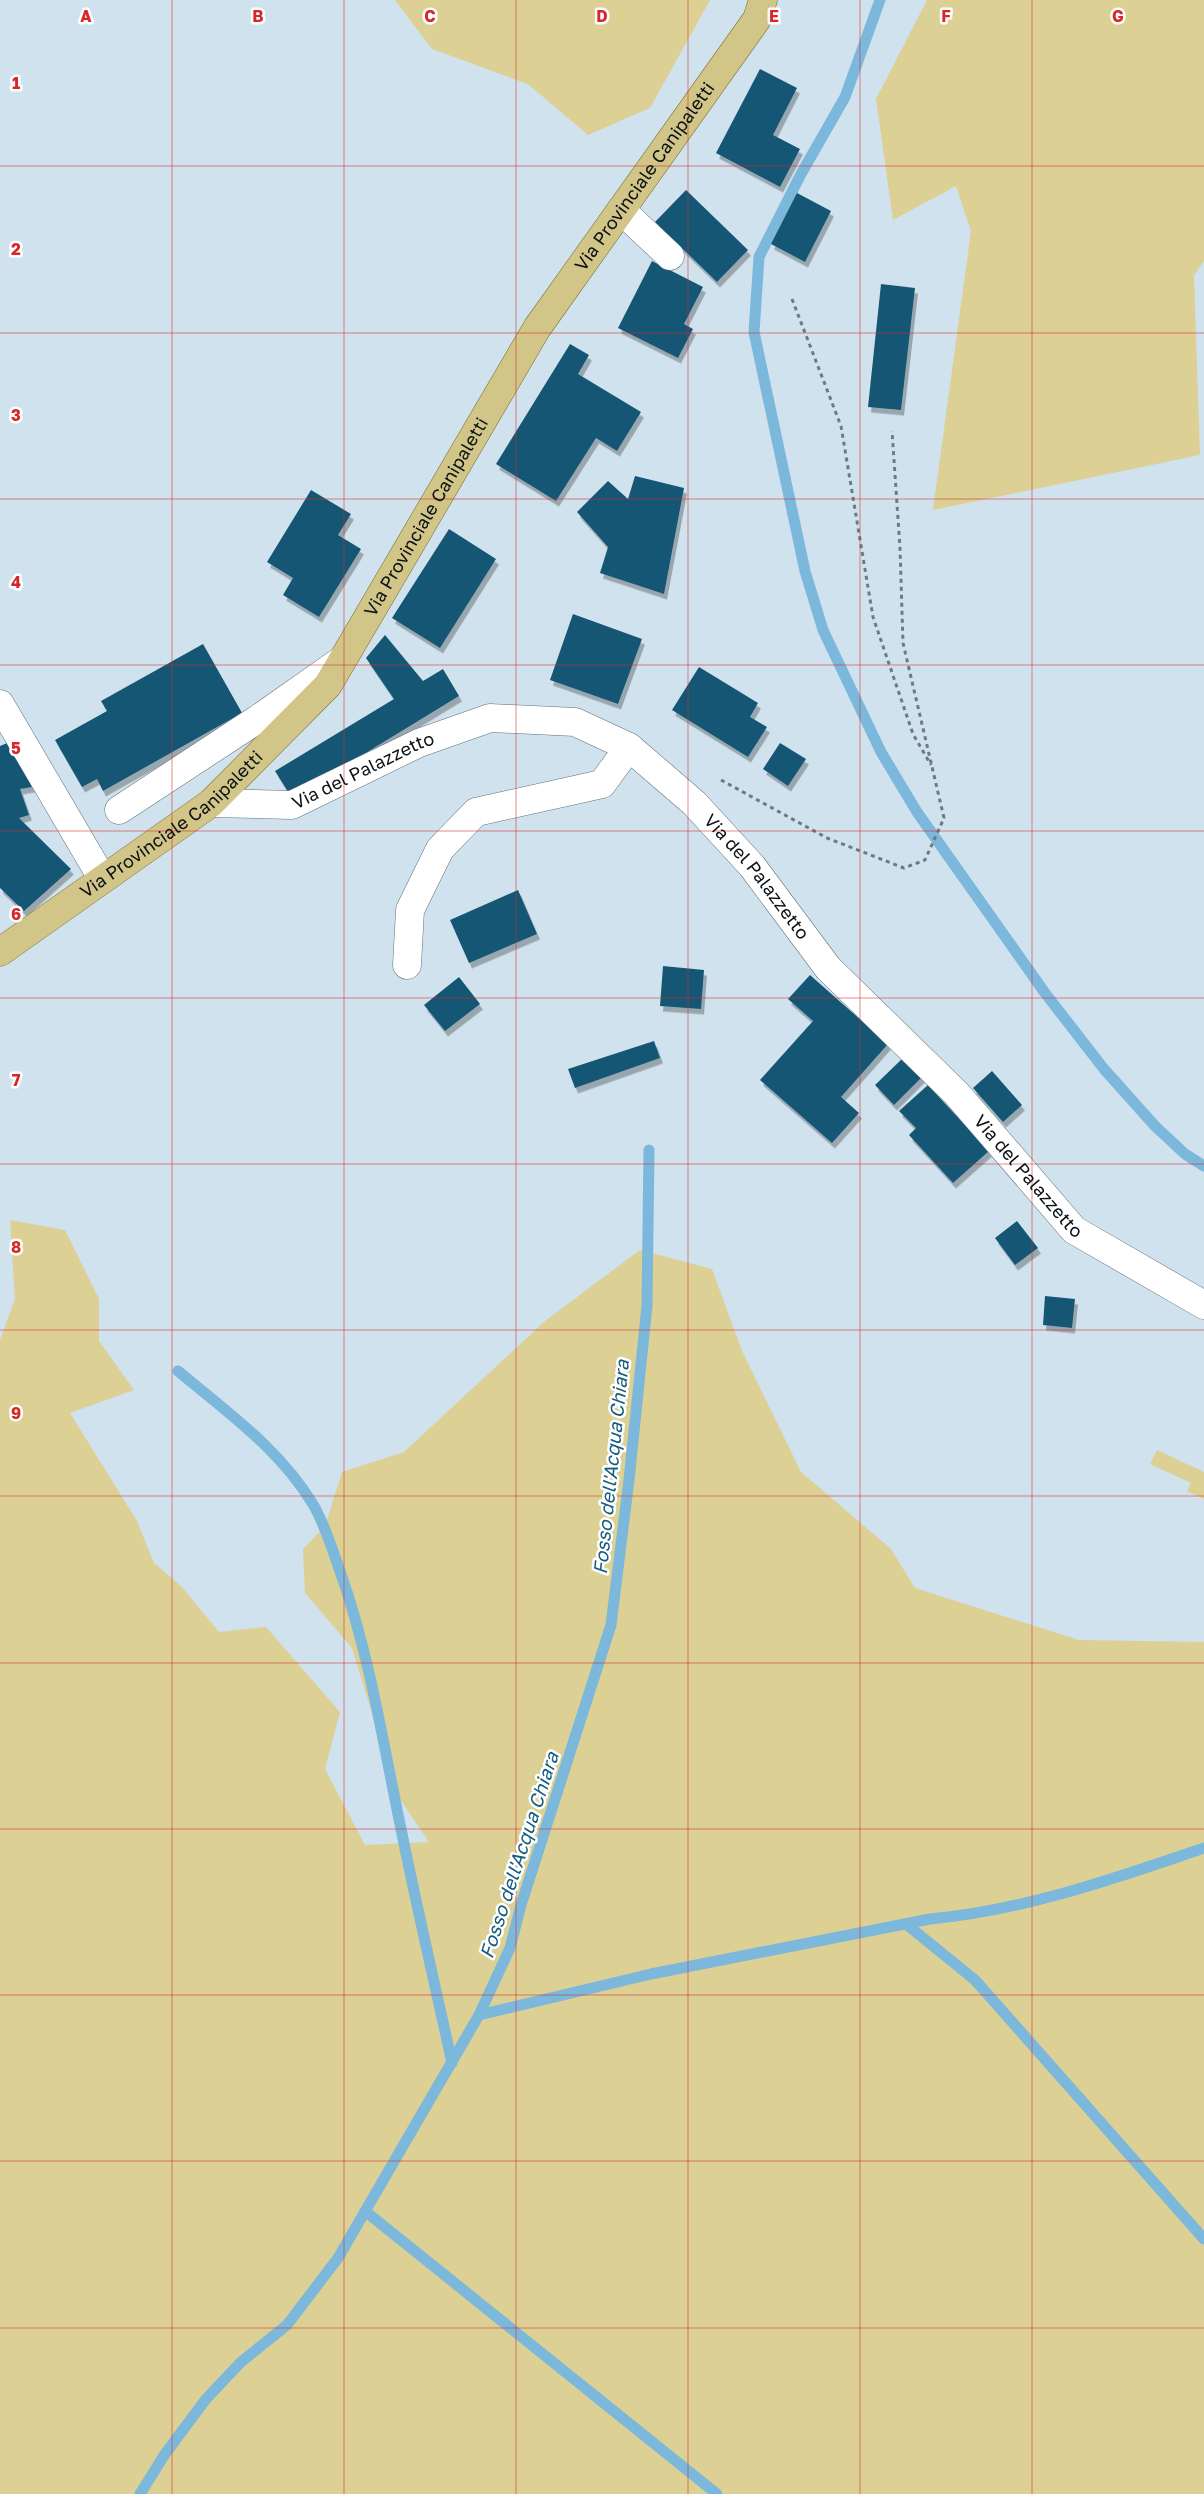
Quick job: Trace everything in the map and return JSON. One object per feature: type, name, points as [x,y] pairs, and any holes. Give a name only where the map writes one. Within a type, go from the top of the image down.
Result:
[{"type":"main road","name":"Via Provinciale Canipaletti","points":[[0,952],[102,878],[211,804],[328,685],[537,328],[757,19],[763,0]]},
{"type":"street","points":[[621,210],[670,256]]},
{"type":"street","points":[[119,810],[258,719],[342,660]]},
{"type":"street","points":[[0,704],[102,878]]},
{"type":"street","name":"Via del Palazzetto","points":[[211,804],[292,805],[419,743],[490,718],[575,722],[628,747],[694,803],[714,824],[752,866],[828,968],[957,1094],[1074,1230],[1204,1305]]},
{"type":"street","points":[[407,965],[410,910],[440,849],[476,812],[602,784],[628,747]]},
{"type":"path","points":[[792,298],[841,426],[873,618],[913,734],[932,767]]},
{"type":"path","points":[[715,777],[827,838],[904,868],[925,860],[944,818],[903,643],[900,548],[892,432]]},
{"type":"shaded area","points":[[395,0],[710,0],[650,108],[588,135],[528,84],[432,49]]},
{"type":"shaded area","points":[[927,0],[1204,0],[1204,261],[1194,275],[1200,455],[933,510],[971,231],[956,186],[893,220],[876,99]]},
{"type":"shaded area","points":[[10,1220],[65,1230],[99,1299],[99,1341],[134,1390],[70,1413],[137,1521],[154,1563],[181,1586],[219,1632],[266,1627],[340,1712],[325,1769],[365,1845],[429,1842],[397,1795],[352,1648],[305,1593],[303,1549],[325,1526],[342,1472],[404,1452],[545,1321],[640,1250],[712,1269],[742,1351],[801,1472],[891,1549],[915,1588],[1079,1640],[1204,1642],[1204,2494],[0,2494],[0,1340],[15,1299]]},
{"type":"shaded area","points":[[1157,1450],[1204,1472],[1204,1499],[1187,1491],[1191,1483],[1150,1464]]},
{"type":"building","points":[[760,69],[797,88],[773,135],[800,149],[780,187],[716,153]]},
{"type":"building","points":[[686,190],[748,250],[717,282],[655,222]]},
{"type":"building","points":[[797,193],[831,211],[805,262],[771,244]]},
{"type":"building","points":[[652,261],[703,287],[684,324],[693,329],[678,358],[618,328]]},
{"type":"building","points":[[881,284],[915,288],[901,410],[868,407]]},
{"type":"building","points":[[570,344],[589,355],[578,374],[641,412],[617,451],[596,438],[556,501],[496,464]]},
{"type":"building","points":[[635,476],[684,488],[664,594],[600,573],[608,547],[577,512],[608,481],[628,499]]},
{"type":"building","points":[[311,490],[351,514],[338,535],[361,549],[319,617],[283,595],[293,578],[267,562]]},
{"type":"building","points":[[449,529],[496,559],[440,648],[392,618]]},
{"type":"building","points":[[573,614],[642,639],[618,704],[550,680]]},
{"type":"building","points":[[385,635],[423,681],[443,669],[459,696],[292,798],[275,771],[394,699],[366,658]]},
{"type":"building","points":[[203,644],[242,713],[103,791],[97,779],[82,787],[55,740],[107,711],[101,701]]},
{"type":"building","points":[[699,667],[758,703],[750,717],[767,727],[748,757],[672,710]]},
{"type":"building","points":[[12,741],[32,787],[20,789],[29,815],[19,818],[71,869],[24,911],[0,888],[0,746]]},
{"type":"building","points":[[780,743],[806,759],[788,786],[763,769]]},
{"type":"building","points":[[518,890],[537,934],[469,963],[450,920]]},
{"type":"building","points":[[663,966],[704,970],[701,1009],[660,1006]]},
{"type":"building","points":[[810,975],[888,1044],[841,1097],[859,1113],[832,1143],[760,1080],[813,1021],[788,999]]},
{"type":"building","points":[[459,977],[480,1004],[445,1031],[424,1005]]},
{"type":"building","points":[[654,1041],[660,1058],[575,1088],[568,1069]]},
{"type":"building","points":[[904,1057],[923,1076],[894,1105],[875,1085]]},
{"type":"building","points":[[992,1071],[1022,1105],[1003,1122],[973,1088]]},
{"type":"building","points":[[928,1085],[989,1151],[953,1183],[909,1135],[916,1128],[899,1111]]},
{"type":"building","points":[[1017,1221],[1038,1248],[1015,1265],[995,1238]]},
{"type":"building","points":[[1045,1296],[1075,1299],[1072,1328],[1043,1325]]},
{"type":"waterway","points":[[880,0],[845,97],[801,174],[759,257],[754,332],[805,571],[823,630],[881,752],[917,812],[1045,993],[1104,1069],[1155,1126],[1185,1154],[1204,1166]]},
{"type":"waterway","name":"Fosso dell'Acqua Chiara","points":[[140,2494],[165,2454],[206,2399],[241,2362],[287,2325],[338,2258],[479,2015],[510,1948],[521,1905],[611,1625],[629,1480],[647,1306],[649,1150]]},
{"type":"waterway","points":[[178,1371],[234,1417],[286,1467],[314,1506],[326,1531],[351,1605],[368,1668],[413,1888],[452,2063]]},
{"type":"waterway","points":[[479,2015],[651,1974],[930,1919],[965,1915],[1035,1901],[1103,1882],[1204,1848]]},
{"type":"waterway","points":[[906,1924],[975,1980],[1204,2239]]},
{"type":"waterway","points":[[365,2211],[717,2494]]}]
